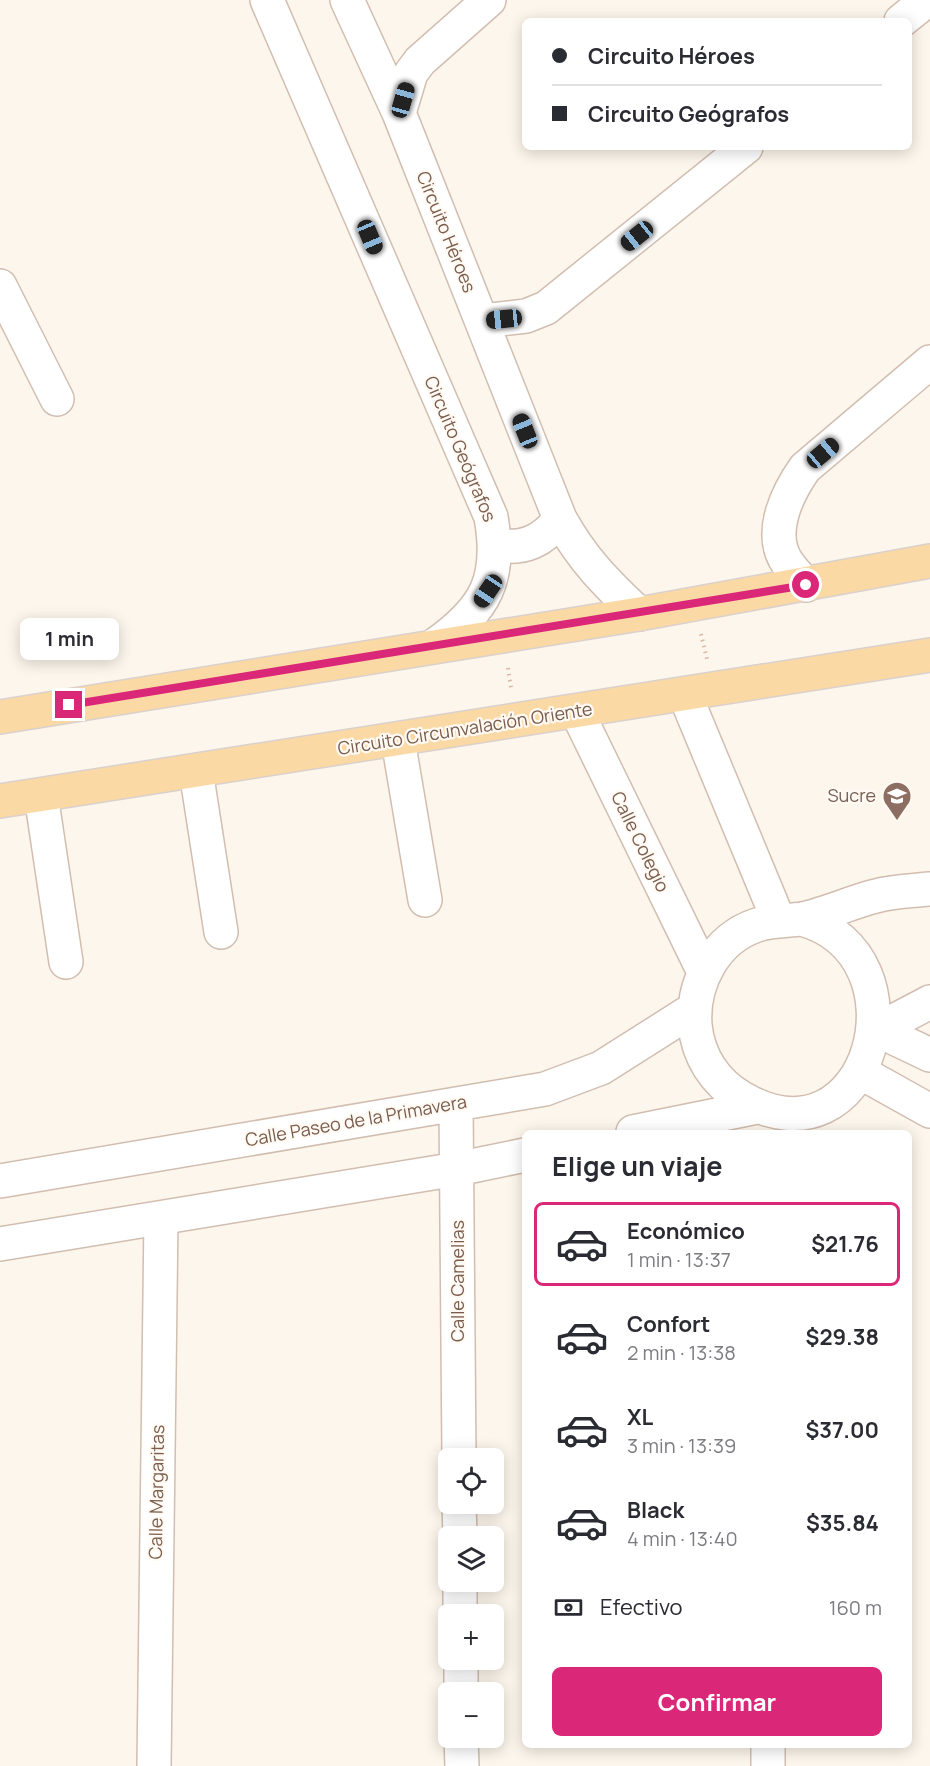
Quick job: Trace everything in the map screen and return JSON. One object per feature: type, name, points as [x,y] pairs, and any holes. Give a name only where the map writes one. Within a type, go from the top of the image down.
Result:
[{"type":"main road","points":[[435,645],[639,614],[930,561]]},
{"type":"main road","name":"Circuito Geógrafos","points":[[0,717],[435,645]]},
{"type":"main road","name":"Circuito Circunvalación Oriente","points":[[0,801],[930,655]]},
{"type":"street","name":"Circuito Geógrafos","points":[[267,0],[491,517],[496,545],[494,569],[488,591],[469,619],[435,645]]},
{"type":"street","name":"Circuito Héroes","points":[[347,0],[399,113],[560,519],[577,549],[596,573],[639,614]]},
{"type":"street","points":[[399,113],[411,73],[420,61],[489,0]]},
{"type":"street","points":[[905,18],[927,0]]},
{"type":"street","points":[[482,321],[526,316],[546,308],[742,150]]},
{"type":"street","points":[[0,286],[15,348],[57,399]]},
{"type":"street","points":[[806,585],[784,558],[780,536],[782,512],[790,489],[805,468],[930,362]]},
{"type":"street","points":[[496,545],[509,547],[533,543],[544,537],[560,519]]},
{"type":"street","points":[[685,695],[790,919]]},
{"type":"street","name":"Calle Colegio","points":[[577,712],[704,972]]},
{"type":"street","points":[[398,740],[425,900]]},
{"type":"street","points":[[195,771],[221,932]]},
{"type":"street","points":[[41,795],[66,962]]},
{"type":"street","points":[[768,1117],[730,1091],[709,1068],[697,1040],[694,1009],[697,990],[704,972],[717,953],[735,937],[756,925],[790,919],[879,895],[930,889]]},
{"type":"street","points":[[651,1130],[800,1113],[826,1107],[849,1095],[869,1077],[881,1057],[889,1029],[889,1002],[884,981],[874,962],[860,945],[843,932],[823,924],[790,919]]},
{"type":"street","points":[[889,1029],[930,1002]]},
{"type":"street","name":"Calle Paseo de la Primavera","points":[[0,1181],[545,1089],[601,1068],[694,1009]]},
{"type":"street","points":[[889,1029],[930,1055]]},
{"type":"street","points":[[869,1077],[930,1110]]},
{"type":"street","name":"Calle Camelias","points":[[456,1104],[459,1448]]},
{"type":"street","points":[[0,1244],[457,1169],[522,1156]]},
{"type":"street","name":"Calle Margaritas","points":[[154,1766],[161,1218]]},
{"type":"street","points":[[461,1748],[462,1766]]},
{"type":"street","points":[[768,1748],[768,1766]]},
{"type":"path","points":[[702,637],[708,659]]},
{"type":"place","name":"Sucre","points":[[897,822]]},
{"type":"route","points":[[69,705],[806,585]]}]
